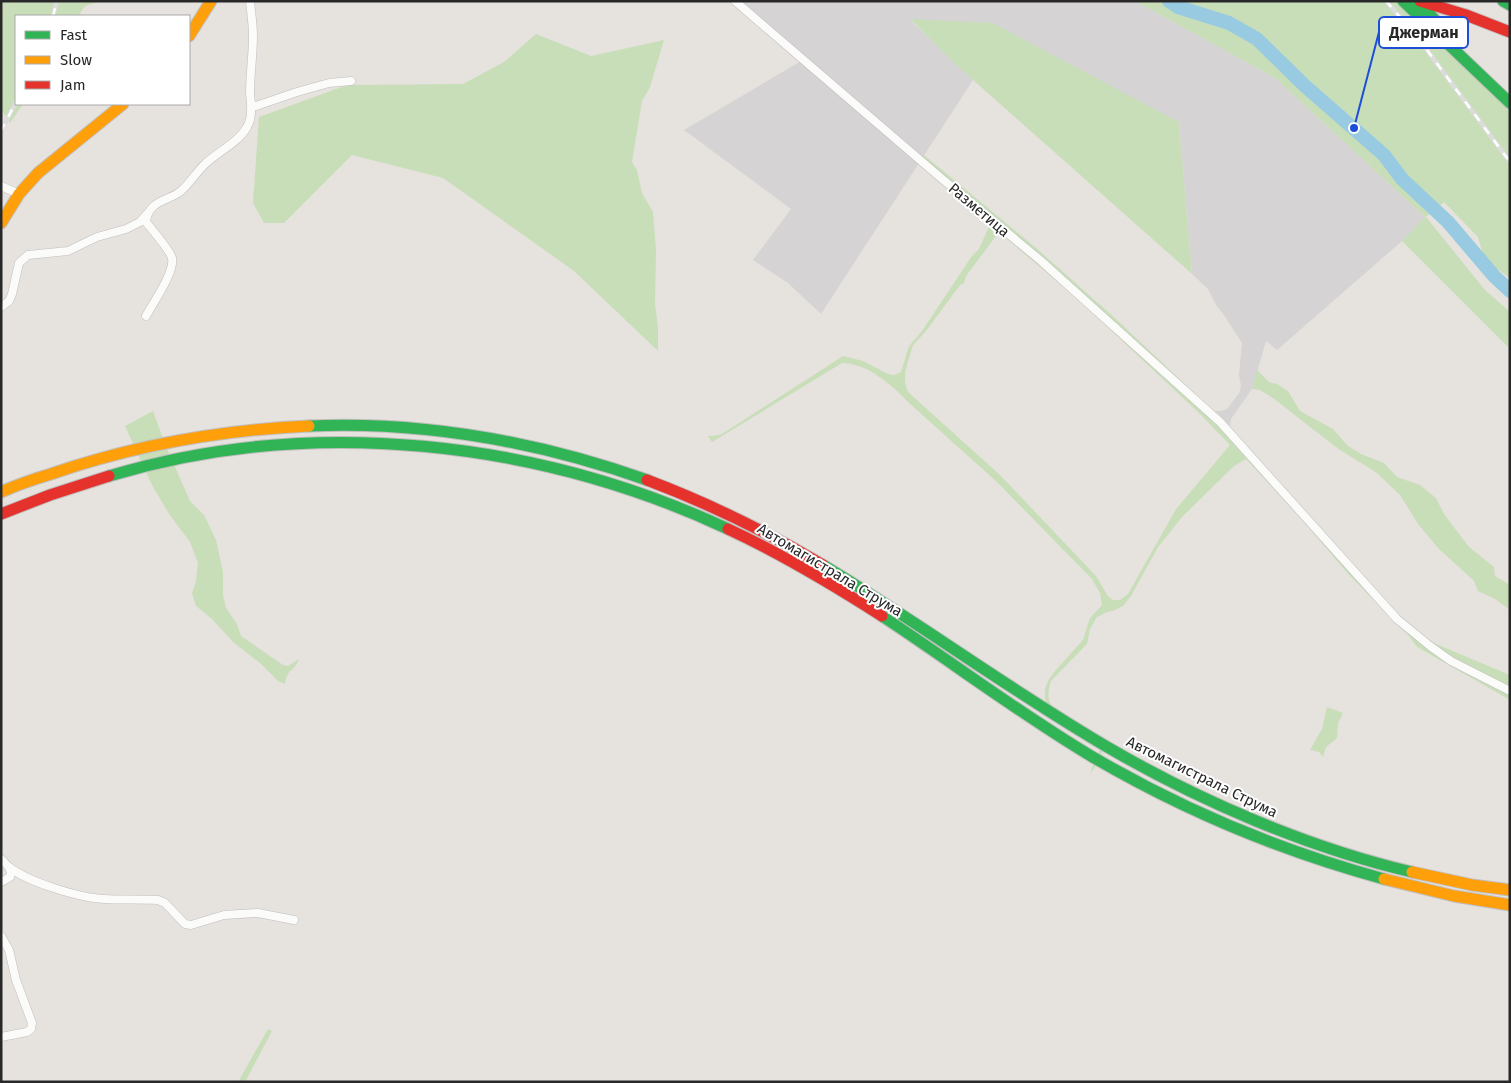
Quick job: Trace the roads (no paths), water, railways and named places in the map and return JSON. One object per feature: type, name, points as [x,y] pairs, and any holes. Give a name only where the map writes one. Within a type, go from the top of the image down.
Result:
[{"type":"main road","points":[[190,34],[211,1]]},
{"type":"main road","points":[[1403,1],[1510,103]]},
{"type":"main road","points":[[1419,1],[1500,94]]},
{"type":"main road","points":[[1419,1],[1466,15],[1510,32]]},
{"type":"main road","points":[[1503,1],[1510,5]]},
{"type":"main road","points":[[1,222],[19,194],[38,173],[122,105]]},
{"type":"main road","name":"Автомагистрала Струма","points":[[1,492],[73,466],[127,450],[185,439],[255,430],[332,425],[410,428],[518,442],[594,462],[665,487],[796,550],[852,583],[1011,688],[1156,775],[1274,828],[1344,854],[1392,868],[1510,890]]},
{"type":"main road","name":"Автомагистрала Струма","points":[[1,514],[80,485],[133,469],[189,457],[260,447],[333,443],[410,444],[514,459],[592,478],[662,500],[767,547],[846,593],[1027,715],[1090,755],[1152,789],[1233,828],[1278,846],[1369,876],[1426,891],[1510,905]]},
{"type":"street","points":[[1,307],[12,294],[19,263],[28,255],[68,251],[97,237],[140,222],[155,206],[166,198],[180,192],[204,164],[241,134],[247,126],[251,104],[253,35],[250,1]]},
{"type":"street","name":"Разметица","points":[[735,1],[941,178],[1040,260],[1220,422],[1397,619],[1450,660],[1510,691]]},
{"type":"street","points":[[251,104],[256,106],[329,83],[350,82]]},
{"type":"street","points":[[1,186],[19,194]]},
{"type":"street","points":[[146,316],[169,275],[172,265],[172,256],[146,222],[147,214]]},
{"type":"street","points":[[1,859],[9,867],[45,885],[73,894],[102,900],[158,900],[165,903],[185,924],[192,925],[224,915],[258,913],[294,920]]},
{"type":"street","points":[[1,882],[10,877],[9,867]]},
{"type":"street","points":[[1,936],[8,950],[16,980],[32,1024],[27,1032],[1,1038]]},
{"type":"waterway","points":[[1169,1],[1178,7],[1229,23],[1257,39],[1305,86],[1384,155],[1402,179],[1448,222],[1494,276],[1510,291]]},
{"type":"railway","points":[[53,15],[57,1]]},
{"type":"railway","points":[[1386,1],[1418,38],[1510,162]]},
{"type":"railway","points":[[1,131],[15,104]]},
{"type":"place","name":"Джерман","points":[[1354,128]]}]
